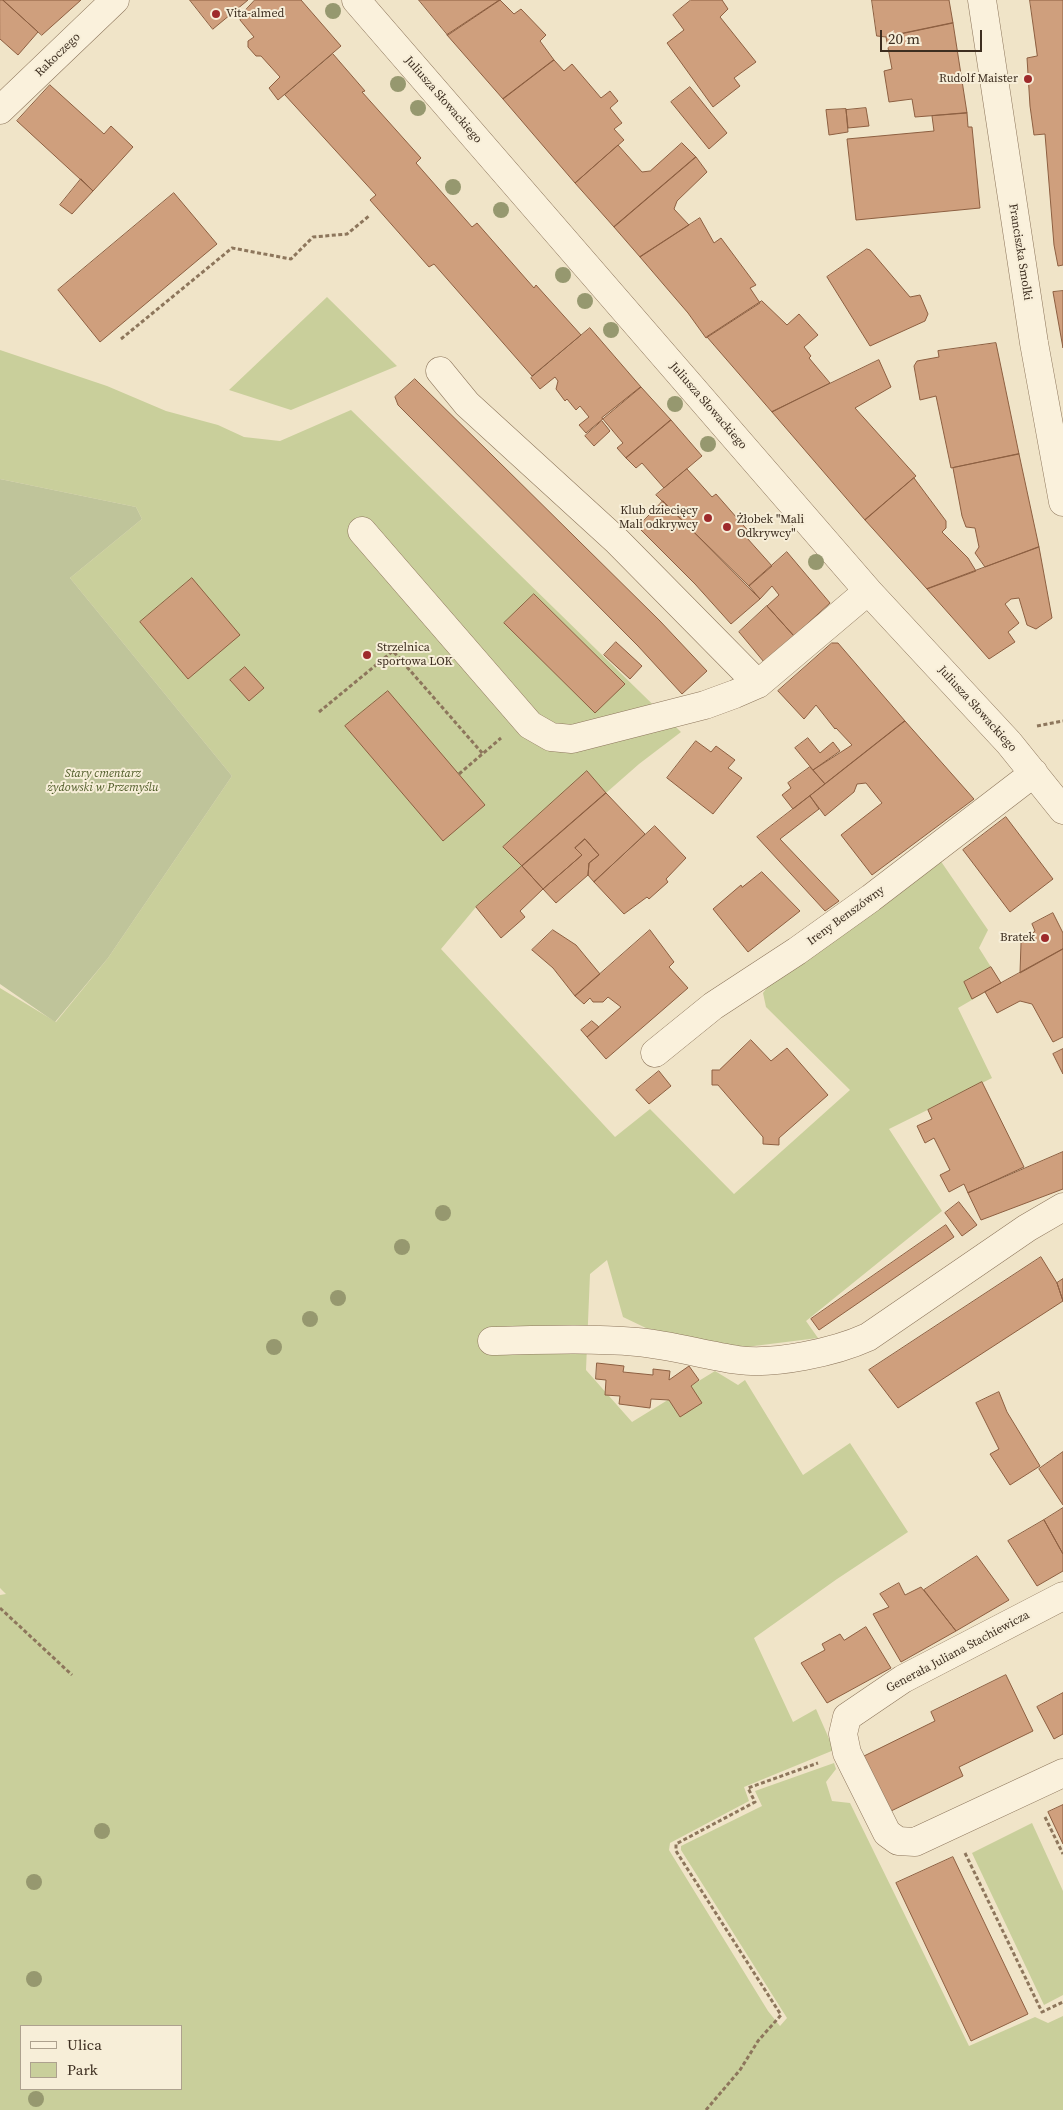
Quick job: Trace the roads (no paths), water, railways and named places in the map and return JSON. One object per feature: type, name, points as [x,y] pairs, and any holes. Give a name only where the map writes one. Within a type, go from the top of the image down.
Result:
[{"type":"street","name":"Rakoczego","points":[[0,110],[115,0]]},
{"type":"street","name":"Juliusza Słowackiego","points":[[356,0],[868,591],[971,700],[1063,810]]},
{"type":"street","name":"Franciszka Smolki","points":[[982,0],[1034,343],[1063,502]]},
{"type":"street","points":[[440,371],[467,404],[617,541],[758,684]]},
{"type":"street","points":[[362,531],[524,717],[540,732],[551,737],[572,740],[705,705],[758,684],[868,591]]},
{"type":"street","name":"Ireny Benszówny","points":[[655,1053],[713,1006],[797,951],[871,898],[1034,773]]},
{"type":"street","points":[[492,1341],[606,1340],[639,1342],[679,1347],[738,1360],[758,1361],[845,1347],[868,1337],[1027,1228],[1063,1207]]},
{"type":"street","name":"Generała Juliana Stachiewicza","points":[[1063,1596],[903,1679],[854,1711],[847,1717],[844,1726],[843,1743],[887,1833],[898,1841],[915,1842],[1063,1773]]},
{"type":"place","name":"Vita-almed","points":[[216,14]]},
{"type":"place","name":"Rudolf Maister","points":[[1028,79]]},
{"type":"place","name":"Klub dziecięcy Mali odkrywcy","points":[[708,518]]},
{"type":"place","name":"Żłobek \"Mali Odkrywcy\"","points":[[727,527]]},
{"type":"place","name":"Strzelnica sportowa LOK","points":[[367,655]]},
{"type":"place","name":"Bratek","points":[[1045,938]]},
{"type":"park label","name":"Stary cmentarz żydowski w Przemyślu","points":[[103,781]]}]
